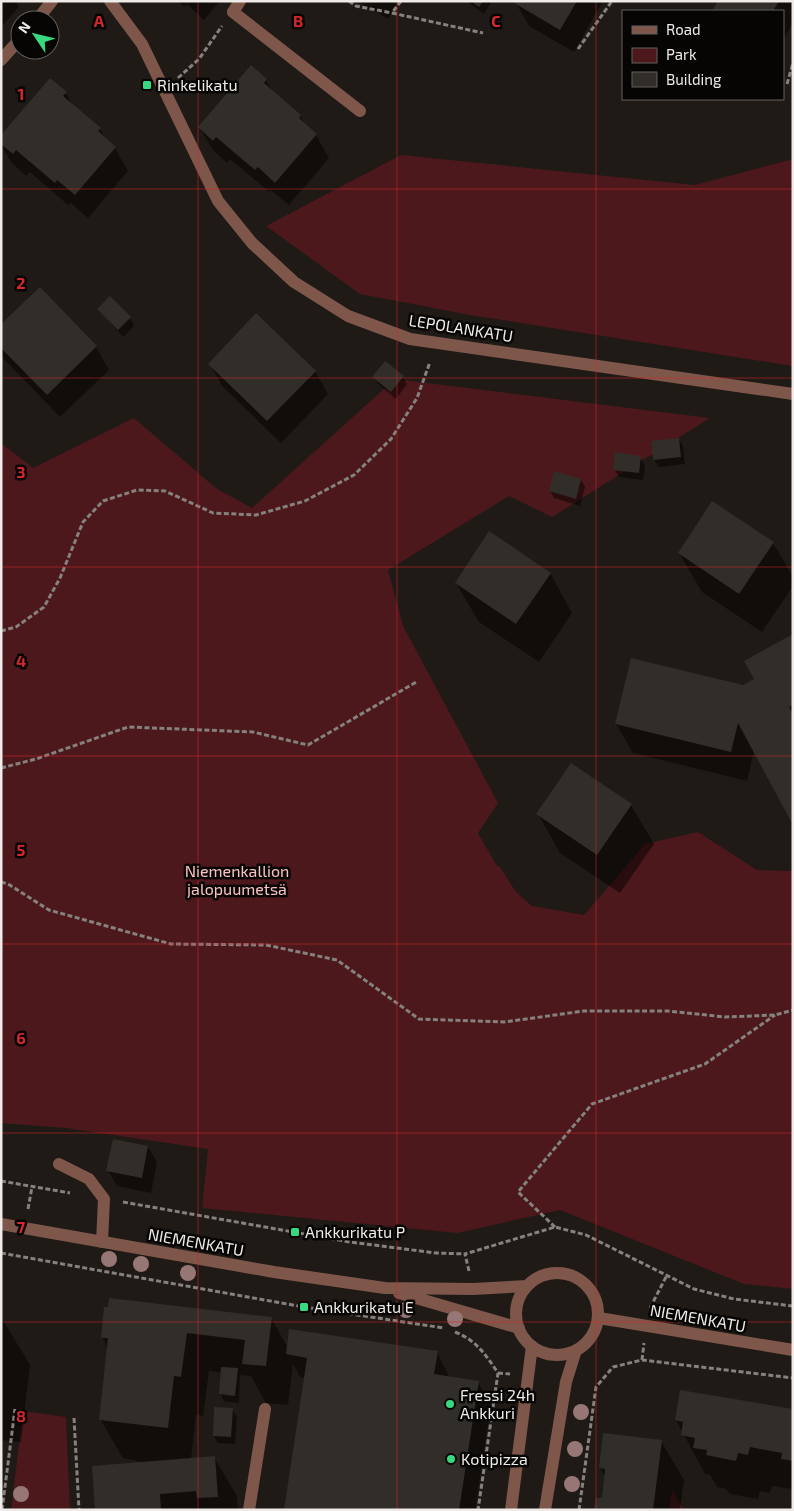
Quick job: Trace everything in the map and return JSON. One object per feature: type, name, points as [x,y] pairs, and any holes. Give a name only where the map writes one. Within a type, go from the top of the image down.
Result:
[{"type":"street","name":"LEPOLANKATU","points":[[110,1],[142,44],[218,201],[252,243],[294,282],[348,316],[410,338],[793,394]]},
{"type":"street","points":[[236,6],[360,111]]},
{"type":"street","points":[[1,60],[10,50]]},
{"type":"street","points":[[59,1164],[89,1179],[104,1199],[102,1242]]},
{"type":"street","name":"NIEMENKATU","points":[[1,1224],[274,1272],[386,1288],[473,1289],[526,1286]]},
{"type":"street","points":[[552,1273],[566,1273],[576,1277],[592,1290],[597,1303],[598,1318],[591,1337],[576,1350],[564,1354],[550,1354],[532,1346],[519,1328],[517,1306],[526,1286],[539,1276],[552,1273]]},
{"type":"street","name":"NIEMENKATU","points":[[386,1288],[519,1328]]},
{"type":"street","name":"NIEMENKATU","points":[[598,1318],[793,1350]]},
{"type":"street","points":[[511,1510],[532,1346]]},
{"type":"street","points":[[545,1510],[566,1382],[576,1350]]},
{"type":"street","points":[[249,1510],[265,1409]]},
{"type":"path","points":[[349,1],[356,6],[483,32]]},
{"type":"path","points":[[392,13],[401,1]]},
{"type":"path","points":[[578,48],[612,1]]},
{"type":"path","points":[[165,90],[200,59],[236,6]]},
{"type":"path","points":[[788,84],[793,63]]},
{"type":"path","points":[[1,631],[16,628],[44,607],[60,578],[83,522],[104,501],[137,490],[165,491],[212,513],[256,515],[305,501],[354,475],[391,439],[417,398],[437,342]]},
{"type":"path","points":[[1,768],[36,759],[128,727],[253,732],[308,745],[418,681]]},
{"type":"path","points":[[1,882],[8,884],[49,910],[170,944],[266,945],[337,960],[419,1019],[504,1022],[584,1011],[668,1011],[725,1017],[775,1015],[793,1010]]},
{"type":"path","points":[[775,1015],[705,1064],[592,1104],[518,1192],[555,1227],[586,1235],[694,1289],[734,1299],[793,1306]]},
{"type":"path","points":[[1,1181],[350,1242],[436,1254],[466,1254],[555,1227]]},
{"type":"path","points":[[1,1253],[304,1308],[447,1329],[465,1335],[483,1350],[498,1373],[478,1510]]},
{"type":"path","points":[[466,1254],[473,1289]]},
{"type":"path","points":[[465,1335],[468,1313]]},
{"type":"path","points":[[579,1510],[596,1387],[614,1367],[642,1360],[793,1378]]},
{"type":"path","points":[[2,1510],[14,1409]]},
{"type":"path","points":[[74,1418],[79,1510]]},
{"type":"green space","points":[[401,155],[695,185],[793,159],[793,366],[470,315],[360,294],[266,226]]},
{"type":"green space","name":"Niemenkallion jalopuumetsä","points":[[395,379],[710,418],[552,517],[509,496],[388,570],[403,626],[498,803],[478,833],[497,866],[500,867],[516,892],[532,906],[584,915],[645,844],[698,832],[757,870],[793,871],[793,1289],[744,1284],[560,1210],[457,1233],[202,1208],[208,1149],[66,1128],[1,1123],[1,443],[33,468],[134,418],[217,489],[252,508]]},
{"type":"green space","points":[[23,1411],[66,1417],[70,1510],[11,1510]]},
{"type":"green space","points":[[672,1490],[684,1510],[669,1510]]},
{"type":"building","points":[[471,1],[483,1],[479,7]]},
{"type":"building","points":[[516,1],[577,1],[560,30],[514,3]]},
{"type":"building","points":[[718,1],[779,1],[774,10],[713,10]]},
{"type":"building","points":[[251,65],[267,79],[264,83],[301,115],[299,118],[317,134],[275,183],[258,167],[255,170],[216,137],[213,141],[198,127]]},
{"type":"building","points":[[50,78],[67,92],[63,96],[101,128],[98,131],[116,147],[75,195],[57,180],[55,183],[16,150],[13,154],[1,144],[1,135]]},
{"type":"building","points":[[40,287],[97,346],[47,395],[1,348],[1,324]]},
{"type":"building","points":[[110,296],[131,317],[118,330],[97,309]]},
{"type":"building","points":[[256,313],[316,371],[267,421],[208,364]]},
{"type":"building","points":[[385,361],[404,376],[391,392],[372,377]]},
{"type":"building","points":[[679,438],[681,457],[653,460],[651,441]]},
{"type":"building","points":[[615,452],[641,456],[639,473],[613,470]]},
{"type":"building","points":[[554,471],[581,479],[576,499],[549,491]]},
{"type":"building","points":[[712,501],[774,542],[739,594],[678,553]]},
{"type":"building","points":[[489,531],[551,573],[516,624],[455,583]]},
{"type":"building","points":[[793,634],[793,705],[789,707],[793,714],[793,825],[738,723],[731,752],[615,724],[631,658],[743,685],[754,679],[744,661]]},
{"type":"building","points":[[571,763],[632,804],[597,855],[536,814]]},
{"type":"building","points":[[113,1139],[148,1146],[142,1178],[106,1171]]},
{"type":"building","points":[[109,1298],[272,1317],[266,1366],[242,1364],[245,1340],[187,1333],[181,1377],[174,1376],[168,1428],[99,1420],[108,1338],[101,1338],[104,1307],[108,1307]]},
{"type":"building","points":[[289,1329],[438,1351],[434,1374],[479,1381],[459,1510],[284,1510],[307,1358],[286,1354]]},
{"type":"building","points":[[221,1367],[238,1368],[235,1396],[219,1394]]},
{"type":"building","points":[[680,1390],[793,1409],[793,1461],[781,1459],[782,1453],[750,1447],[748,1455],[738,1453],[736,1461],[706,1455],[707,1450],[693,1448],[695,1438],[681,1435],[683,1422],[675,1420]]},
{"type":"building","points":[[214,1407],[233,1408],[231,1437],[213,1436]]},
{"type":"building","points":[[603,1433],[662,1440],[653,1510],[594,1510],[596,1498],[602,1498],[605,1469],[599,1468]]},
{"type":"building","points":[[215,1456],[218,1497],[197,1498],[196,1491],[160,1494],[161,1510],[95,1510],[92,1466]]},
{"type":"place","name":"Rinkelikatu","points":[[147,85]]},
{"type":"place","name":"Ankkurikatu P","points":[[295,1232]]},
{"type":"place","name":"Ankkurikatu E","points":[[304,1307]]},
{"type":"place","name":"Fressi 24h Ankkuri","points":[[450,1404]]},
{"type":"place","name":"Kotipizza","points":[[451,1459]]}]
